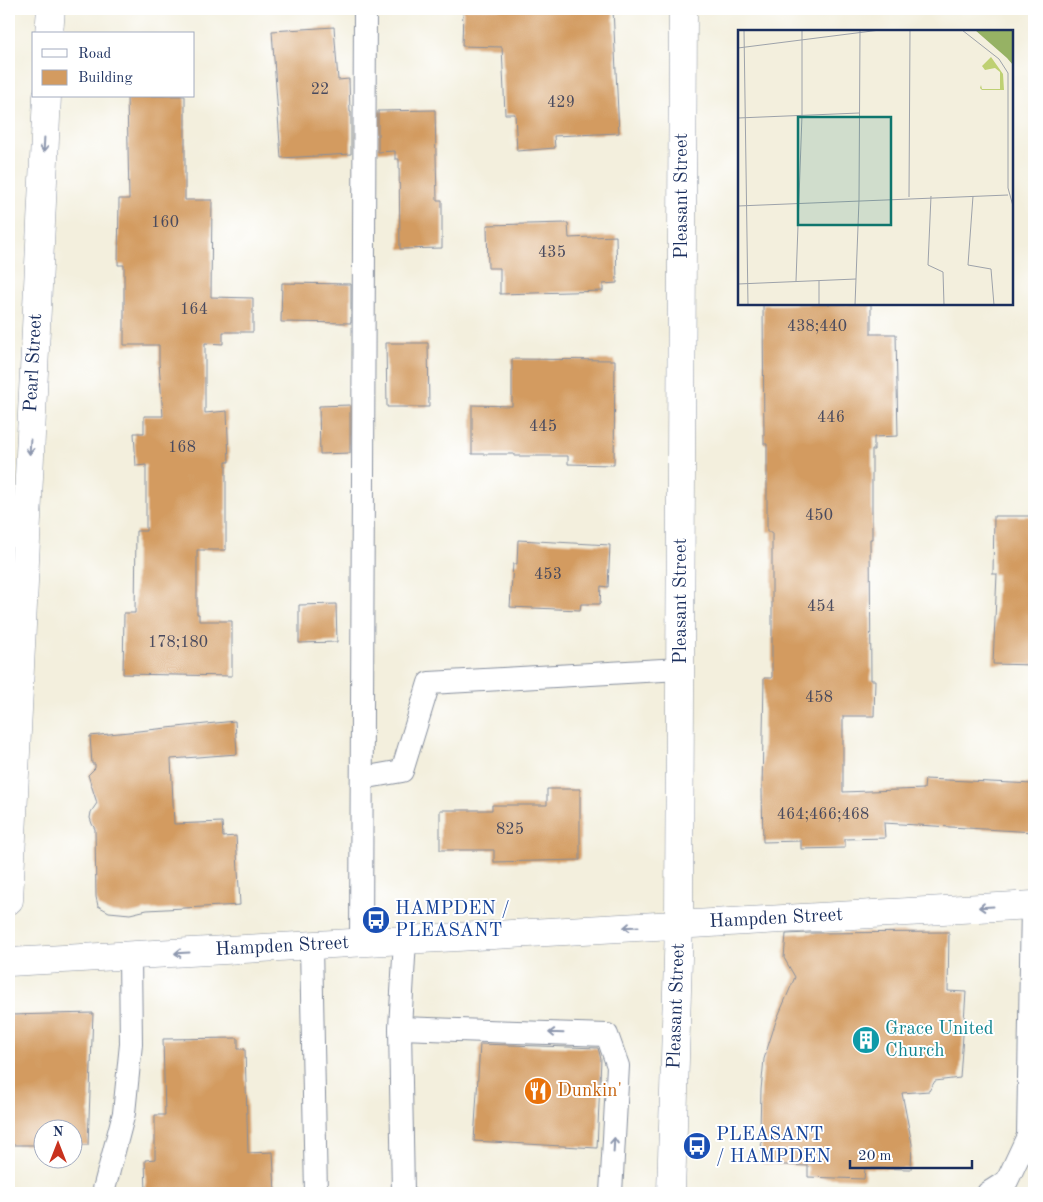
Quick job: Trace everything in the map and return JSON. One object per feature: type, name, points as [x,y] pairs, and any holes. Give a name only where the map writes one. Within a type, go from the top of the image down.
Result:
[{"type":"street","points":[[50,32],[51,9]]},
{"type":"street","name":"Pleasant Street","points":[[671,1193],[679,924],[683,9]]},
{"type":"street","name":"Pearl Street","points":[[9,900],[46,98]]},
{"type":"street","name":"Hampden Street","points":[[9,962],[1033,905]]},
{"type":"lane","points":[[361,942],[365,9]]},
{"type":"lane","points":[[362,778],[402,771],[429,683],[680,669]]},
{"type":"lane","points":[[988,1193],[1007,1181],[1028,1136],[1033,905]]},
{"type":"lane","points":[[402,1193],[400,1028],[405,940]]},
{"type":"lane","points":[[311,946],[316,1193]]},
{"type":"lane","points":[[103,1193],[124,1112],[131,1044],[130,956]]},
{"type":"lane","points":[[400,1028],[608,1035],[618,1066],[611,1193]]},
{"type":"building","points":[[463,9],[613,9],[619,133],[554,136],[555,148],[517,151],[515,114],[505,114],[502,47],[462,46]]},
{"type":"building","points":[[334,27],[338,80],[349,79],[351,154],[281,158],[272,31]]},
{"type":"building","points":[[127,98],[185,98],[185,200],[212,200],[211,297],[253,298],[253,332],[223,332],[223,344],[205,343],[205,413],[227,411],[229,462],[226,462],[226,550],[197,550],[197,614],[199,614],[199,621],[232,621],[232,676],[123,674],[124,613],[135,613],[136,531],[146,531],[146,465],[136,466],[134,433],[144,433],[144,416],[163,416],[159,345],[124,345],[124,265],[118,265],[119,199],[129,199]]},
{"type":"building","points":[[435,110],[437,200],[442,200],[442,248],[400,249],[399,159],[395,159],[395,151],[378,152],[378,111]]},
{"type":"building","points":[[568,223],[569,238],[616,236],[617,283],[603,284],[603,291],[500,294],[500,268],[488,268],[487,225]]},
{"type":"building","points":[[282,283],[351,284],[351,323],[281,322]]},
{"type":"building","points":[[763,305],[871,305],[871,334],[896,334],[898,436],[874,437],[874,450],[872,450],[872,539],[870,539],[871,680],[875,680],[874,716],[843,716],[843,792],[924,789],[925,779],[1034,784],[1034,832],[884,823],[885,838],[845,839],[845,848],[801,849],[801,841],[763,842],[764,678],[772,678],[772,532],[767,532],[767,444],[764,444]]},
{"type":"building","points":[[386,343],[428,343],[429,407],[387,407]]},
{"type":"building","points":[[512,359],[615,360],[614,465],[568,464],[568,456],[472,454],[472,405],[512,406]]},
{"type":"building","points":[[350,405],[350,453],[320,454],[319,406]]},
{"type":"building","points":[[994,516],[1034,516],[1034,665],[993,664],[997,574],[993,574]]},
{"type":"building","points":[[518,540],[610,545],[608,587],[601,586],[600,604],[581,604],[580,610],[510,607],[513,564],[517,564]]},
{"type":"building","points":[[336,604],[337,642],[299,643],[299,605]]},
{"type":"building","points":[[235,721],[237,754],[171,759],[174,824],[222,822],[223,837],[236,836],[240,905],[147,910],[130,914],[109,912],[98,906],[96,897],[95,829],[90,818],[91,812],[97,803],[88,775],[95,768],[95,764],[92,764],[90,736]]},
{"type":"building","points":[[547,789],[580,789],[580,860],[494,862],[494,850],[440,850],[440,810],[492,810],[492,805],[547,805]]},
{"type":"building","name":"Grace United Church","points":[[949,932],[948,991],[966,992],[960,1078],[935,1081],[929,1091],[902,1093],[912,1144],[911,1169],[865,1168],[864,1179],[808,1177],[808,1166],[763,1164],[760,1128],[764,1059],[776,1021],[795,977],[784,958],[786,934]]},
{"type":"building","points":[[93,1013],[88,1145],[82,1145],[82,1120],[32,1120],[32,1145],[9,1145],[9,1015]]},
{"type":"building","points":[[238,1038],[238,1049],[245,1049],[248,1153],[273,1152],[275,1193],[146,1193],[145,1160],[155,1159],[155,1115],[165,1115],[163,1039]]},
{"type":"building","name":"Dunkin'","points":[[480,1044],[598,1048],[601,1059],[597,1148],[474,1141]]},
{"type":"place","name":"HAMPDEN / PLEASANT","points":[[376,920]]},
{"type":"place","name":"Grace United Church","points":[[866,1040]]},
{"type":"place","name":"Dunkin'","points":[[538,1091]]},
{"type":"place","name":"PLEASANT / HAMPDEN","points":[[697,1146]]}]
